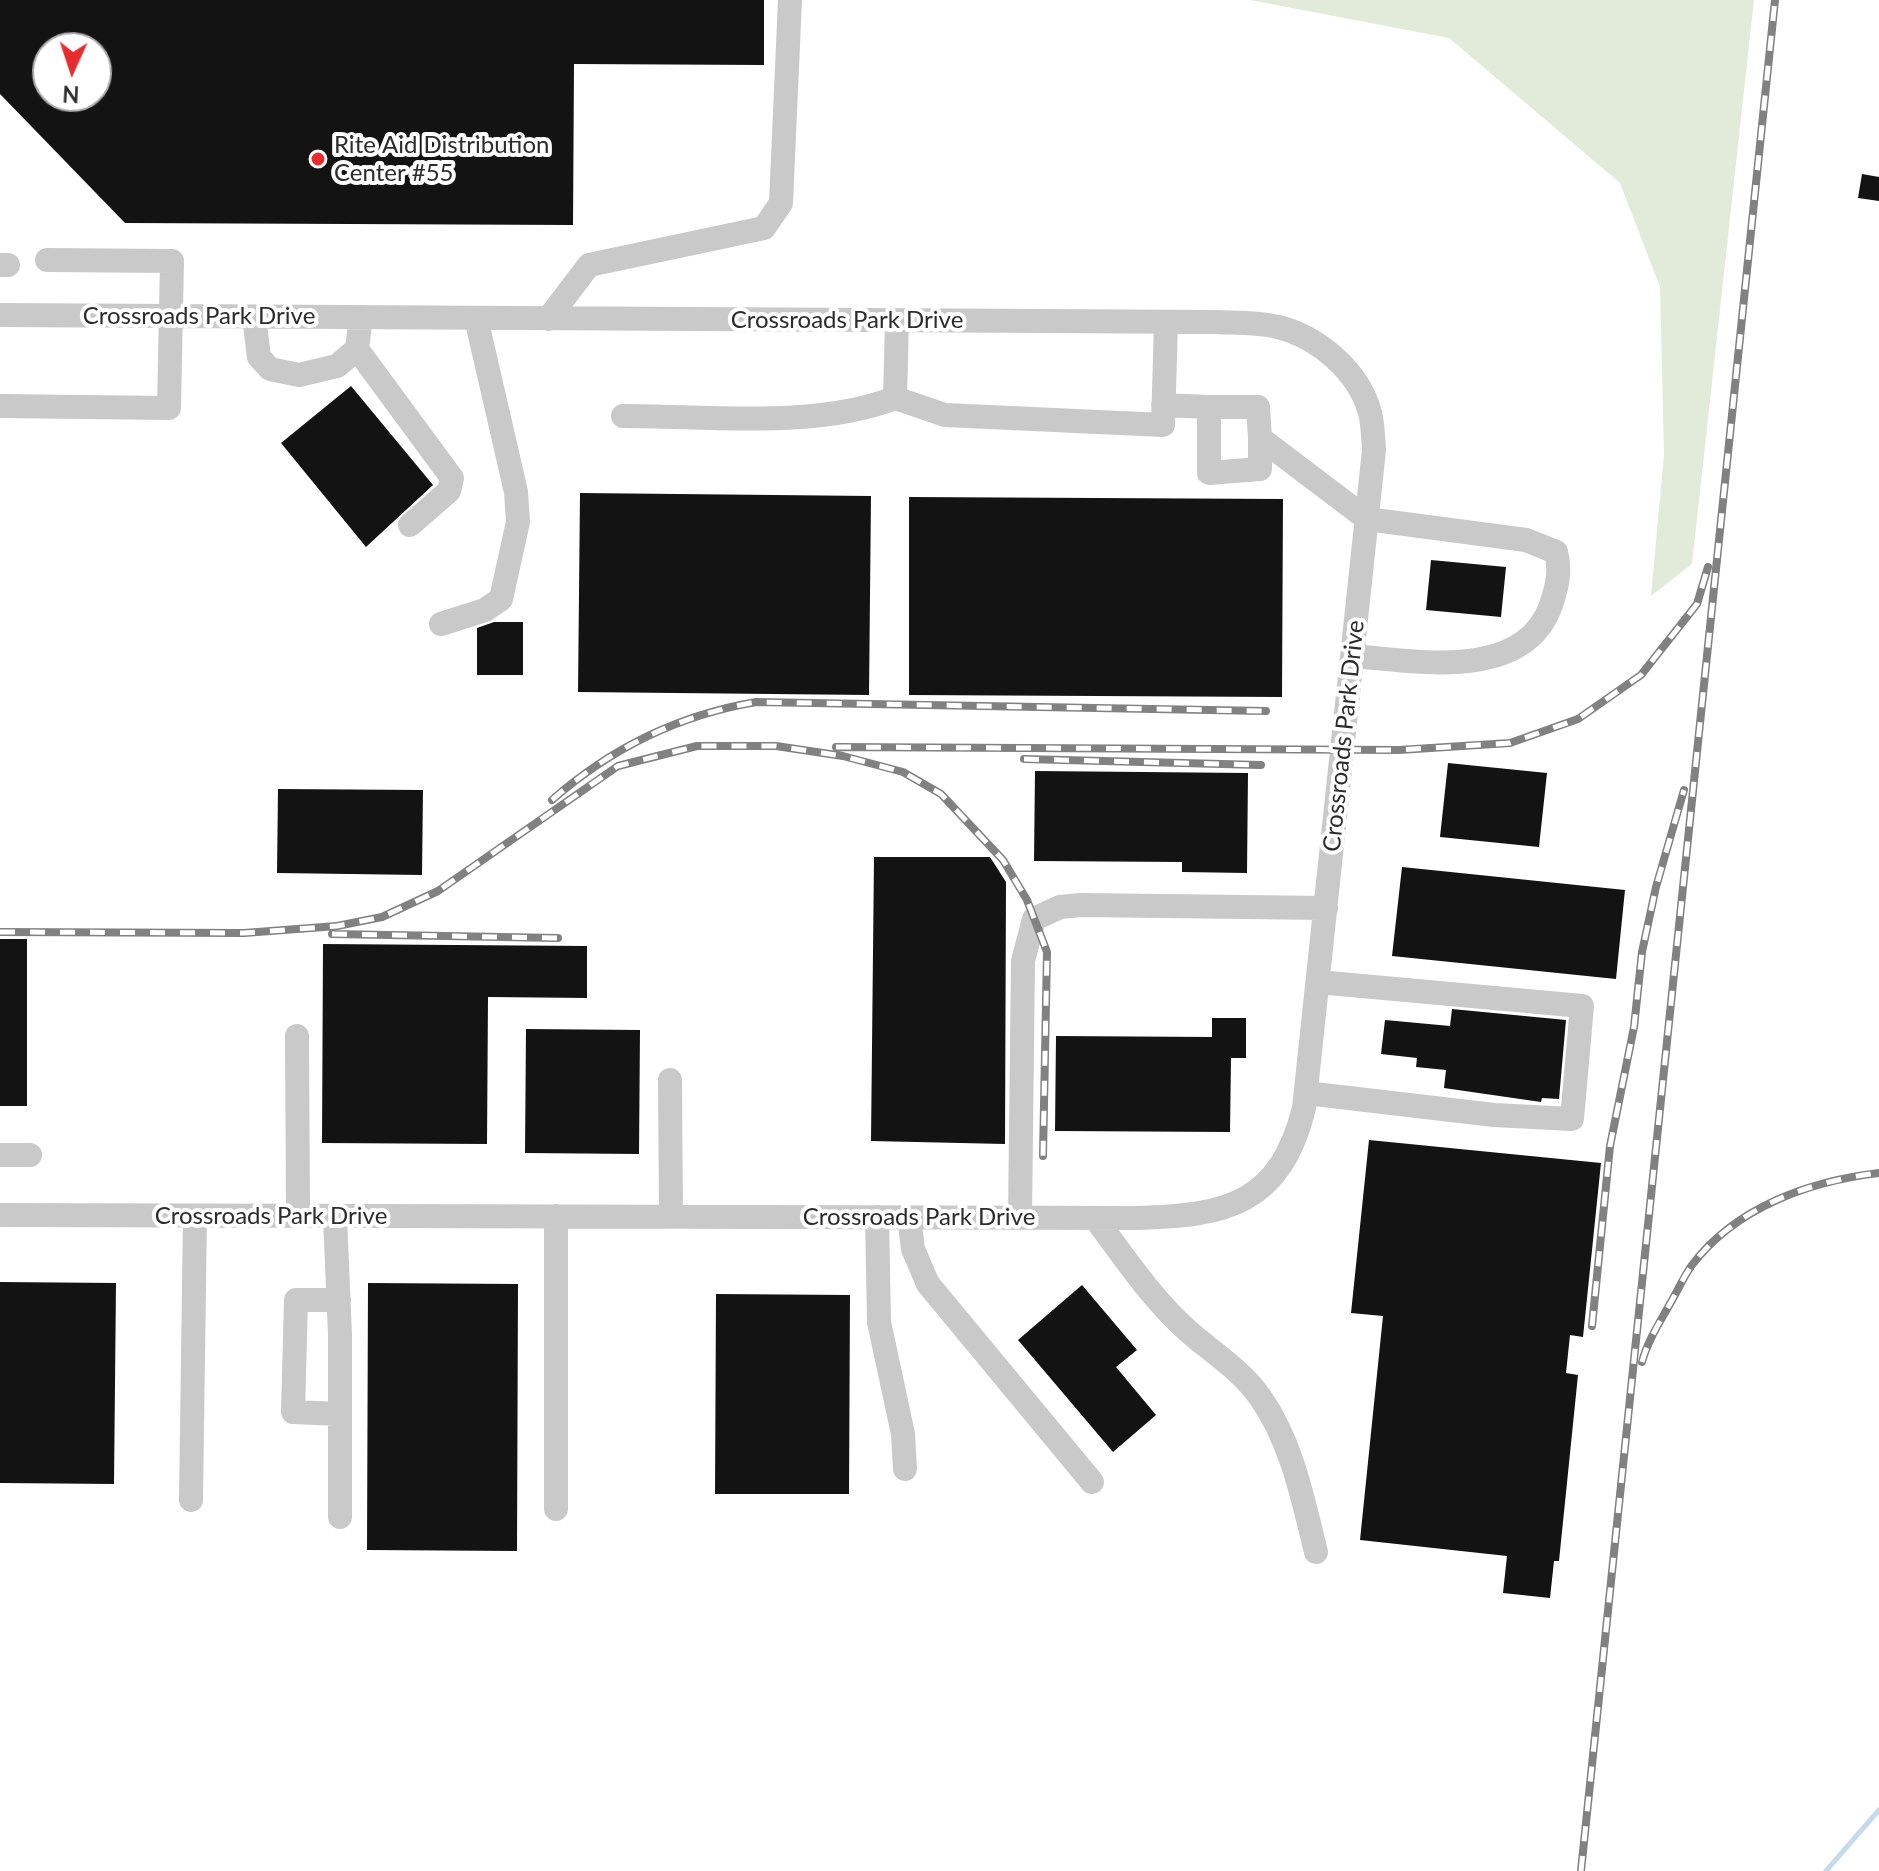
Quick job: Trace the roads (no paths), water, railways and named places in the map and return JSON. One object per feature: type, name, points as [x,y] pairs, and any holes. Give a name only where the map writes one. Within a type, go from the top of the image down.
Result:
[{"type":"street","points":[[548,319],[589,265],[764,228],[781,203],[790,0]]},
{"type":"street","points":[[0,406],[169,408],[172,261],[47,260]]},
{"type":"street","name":"Crossroads Park Drive","points":[[0,315],[1166,322],[1275,326],[1306,336],[1333,355],[1361,391],[1370,414],[1374,450],[1306,1093],[1295,1144],[1278,1173],[1255,1193],[1229,1206],[1189,1217],[0,1215]]},
{"type":"street","points":[[254,317],[259,357],[270,369],[299,375],[337,366],[357,349],[361,317]]},
{"type":"street","points":[[441,624],[485,610],[501,599],[518,522],[516,492],[476,318]]},
{"type":"street","points":[[895,398],[897,320]]},
{"type":"street","points":[[623,416],[814,416],[895,398],[945,415],[1163,425],[1166,322]]},
{"type":"street","points":[[357,349],[452,478],[449,491],[410,525]]},
{"type":"street","points":[[1163,405],[1258,407],[1260,469],[1209,473],[1209,407]]},
{"type":"street","points":[[1260,438],[1367,519],[1535,543],[1556,552],[1560,567],[1548,615],[1526,643],[1498,656],[1423,662],[1353,656]]},
{"type":"street","points":[[1020,1218],[1023,961],[1034,919],[1060,907],[1081,905],[1326,908]]},
{"type":"street","points":[[1306,1093],[1494,1115],[1572,1119],[1582,1006],[1318,982]]},
{"type":"street","points":[[297,1036],[298,1216]]},
{"type":"street","points":[[670,1080],[671,1216]]},
{"type":"street","points":[[0,1155],[30,1155]]},
{"type":"street","points":[[191,1500],[195,1216]]},
{"type":"street","points":[[556,1216],[556,1509]]},
{"type":"street","points":[[335,1217],[339,1300],[340,1517]]},
{"type":"street","points":[[877,1217],[879,1322],[903,1434],[905,1469]]},
{"type":"street","points":[[909,1217],[915,1259],[928,1284],[1092,1482]]},
{"type":"street","points":[[1095,1218],[1139,1276],[1188,1331],[1223,1357],[1260,1396],[1282,1434],[1316,1552]]},
{"type":"street","points":[[339,1300],[296,1300],[293,1412],[340,1414]]},
{"type":"waterway","points":[[1826,1871],[1879,1810]]},
{"type":"railway","points":[[1581,1871],[1775,0]]},
{"type":"railway","points":[[836,747],[1399,750],[1510,743],[1578,719],[1641,675],[1697,604],[1708,567]]},
{"type":"railway","points":[[552,800],[598,765],[647,736],[700,715],[756,702],[1266,711]]},
{"type":"railway","points":[[0,932],[244,933],[337,926],[382,917],[438,891],[618,766],[697,746],[776,746],[843,756],[903,772],[941,794],[1003,860],[1027,900],[1047,952],[1043,1156]]},
{"type":"railway","points":[[1024,759],[1261,765]]},
{"type":"railway","points":[[1592,1326],[1610,1146],[1634,1027],[1642,952],[1656,887],[1684,790]]},
{"type":"railway","points":[[332,934],[558,938]]},
{"type":"railway","points":[[1642,1362],[1689,1269],[1730,1227],[1776,1200],[1801,1190],[1879,1173]]},
{"type":"place","name":"Rite Aid Distribution Center #55","points":[[318,159]]}]
